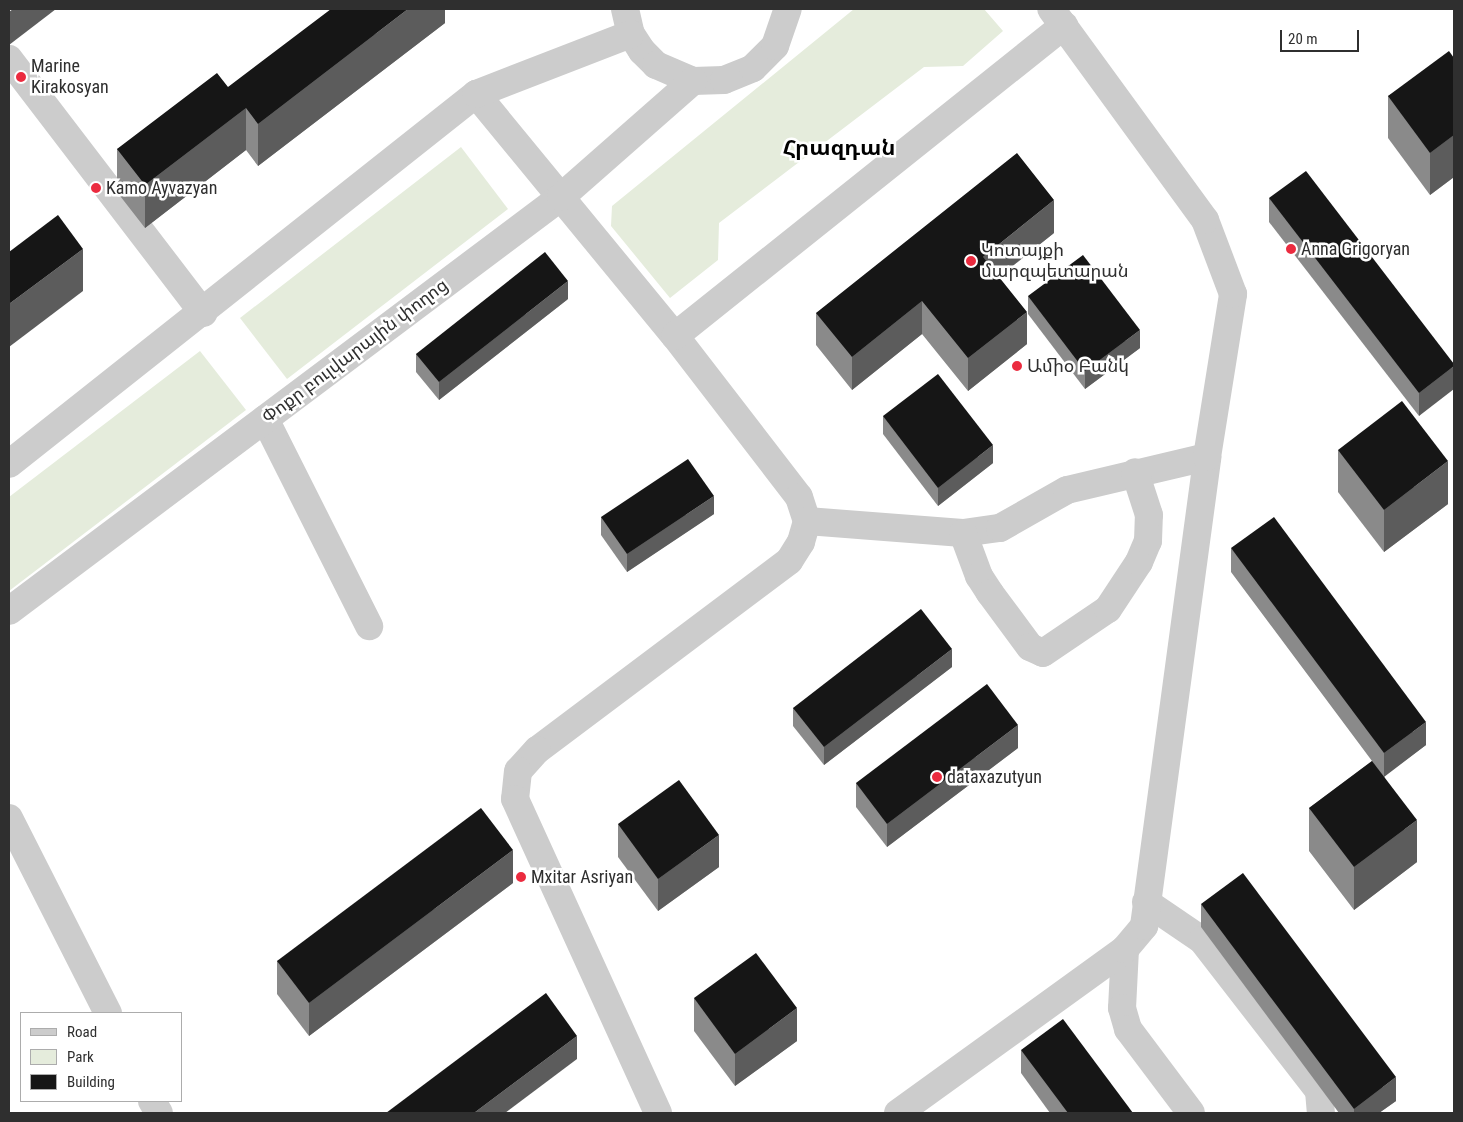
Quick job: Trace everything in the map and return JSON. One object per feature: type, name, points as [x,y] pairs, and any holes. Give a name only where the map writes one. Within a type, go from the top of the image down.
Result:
[{"type":"street","points":[[9,464],[476,94],[628,21],[656,65],[693,81],[724,80],[753,68],[775,46],[791,11]]},
{"type":"street","points":[[675,336],[1057,17],[1205,220],[1234,294],[1207,456],[1144,926],[1125,949],[898,1113]]},
{"type":"street","points":[[9,59],[202,313]]},
{"type":"street","name":"Փոքր բուլվարային փողոց","points":[[9,611],[561,197],[693,81]]},
{"type":"street","points":[[476,94],[675,336],[800,497],[807,521],[801,542],[789,561],[537,750],[518,771],[515,799],[658,1113]]},
{"type":"street","points":[[264,418],[369,626]]},
{"type":"street","points":[[807,521],[963,533],[1000,528],[1067,490],[1207,456]]},
{"type":"street","points":[[963,533],[979,576],[990,593],[1030,647],[1043,653],[1108,609],[1139,562],[1148,541],[1149,515],[1135,472]]},
{"type":"street","points":[[9,818],[107,1012]]},
{"type":"street","points":[[1146,902],[1202,940],[1319,1091],[1321,1113]]},
{"type":"street","points":[[1125,949],[1122,1008],[1128,1029],[1191,1113]]},
{"type":"green space","points":[[854,9],[984,9],[1003,31],[963,66],[924,67],[719,223],[718,260],[670,298],[611,226],[612,206]]},
{"type":"green space","points":[[461,147],[508,209],[287,379],[240,318]]},
{"type":"green space","points":[[200,351],[246,410],[9,591],[9,497]]},
{"type":"building","points":[[331,9],[408,9],[258,124],[246,108],[145,185],[117,149],[217,73],[228,87]]},
{"type":"building","points":[[1449,51],[1454,58],[1454,135],[1430,153],[1388,96]]},
{"type":"building","points":[[1017,153],[1054,200],[983,257],[1027,312],[968,358],[922,301],[852,357],[816,313]]},
{"type":"building","points":[[1306,171],[1454,364],[1454,366],[1419,393],[1269,198]]},
{"type":"building","points":[[58,215],[83,249],[9,304],[9,252]]},
{"type":"building","points":[[545,252],[568,281],[439,382],[416,354]]},
{"type":"building","points":[[1083,255],[1140,330],[1085,371],[1028,296]]},
{"type":"building","points":[[938,374],[993,445],[938,488],[883,416]]},
{"type":"building","points":[[1402,401],[1448,461],[1384,510],[1338,450]]},
{"type":"building","points":[[688,459],[714,496],[627,554],[601,517]]},
{"type":"building","points":[[1274,517],[1426,722],[1384,753],[1231,548]]},
{"type":"building","points":[[921,609],[952,649],[824,747],[793,708]]},
{"type":"building","points":[[987,684],[1018,725],[887,824],[856,783]]},
{"type":"building","points":[[1372,761],[1417,820],[1354,867],[1309,808]]},
{"type":"building","points":[[679,780],[719,835],[658,879],[618,824]]},
{"type":"building","points":[[481,808],[513,850],[309,1003],[277,961]]},
{"type":"building","points":[[1243,873],[1396,1077],[1354,1109],[1201,904]]},
{"type":"building","points":[[756,953],[797,1008],[735,1054],[694,998]]},
{"type":"building","points":[[546,993],[577,1036],[474,1113],[386,1113]]},
{"type":"building","points":[[1063,1019],[1133,1113],[1068,1113],[1021,1050]]},
{"type":"place","name":"Marine Kirakosyan","points":[[21,77]]},
{"type":"place","name":"Kamo Ayvazyan","points":[[96,188]]},
{"type":"place","name":"Anna Grigoryan","points":[[1291,249]]},
{"type":"place","name":"Կոտայքի մարզպետարան","points":[[971,261]]},
{"type":"place","name":"Ամիօ Բանկ","points":[[1017,366]]},
{"type":"place","name":"dataxazutyun","points":[[937,777]]},
{"type":"place","name":"Mxitar Asriyan","points":[[521,877]]},
{"type":"district","name":"Հրազդան","points":[[839,148]]}]
